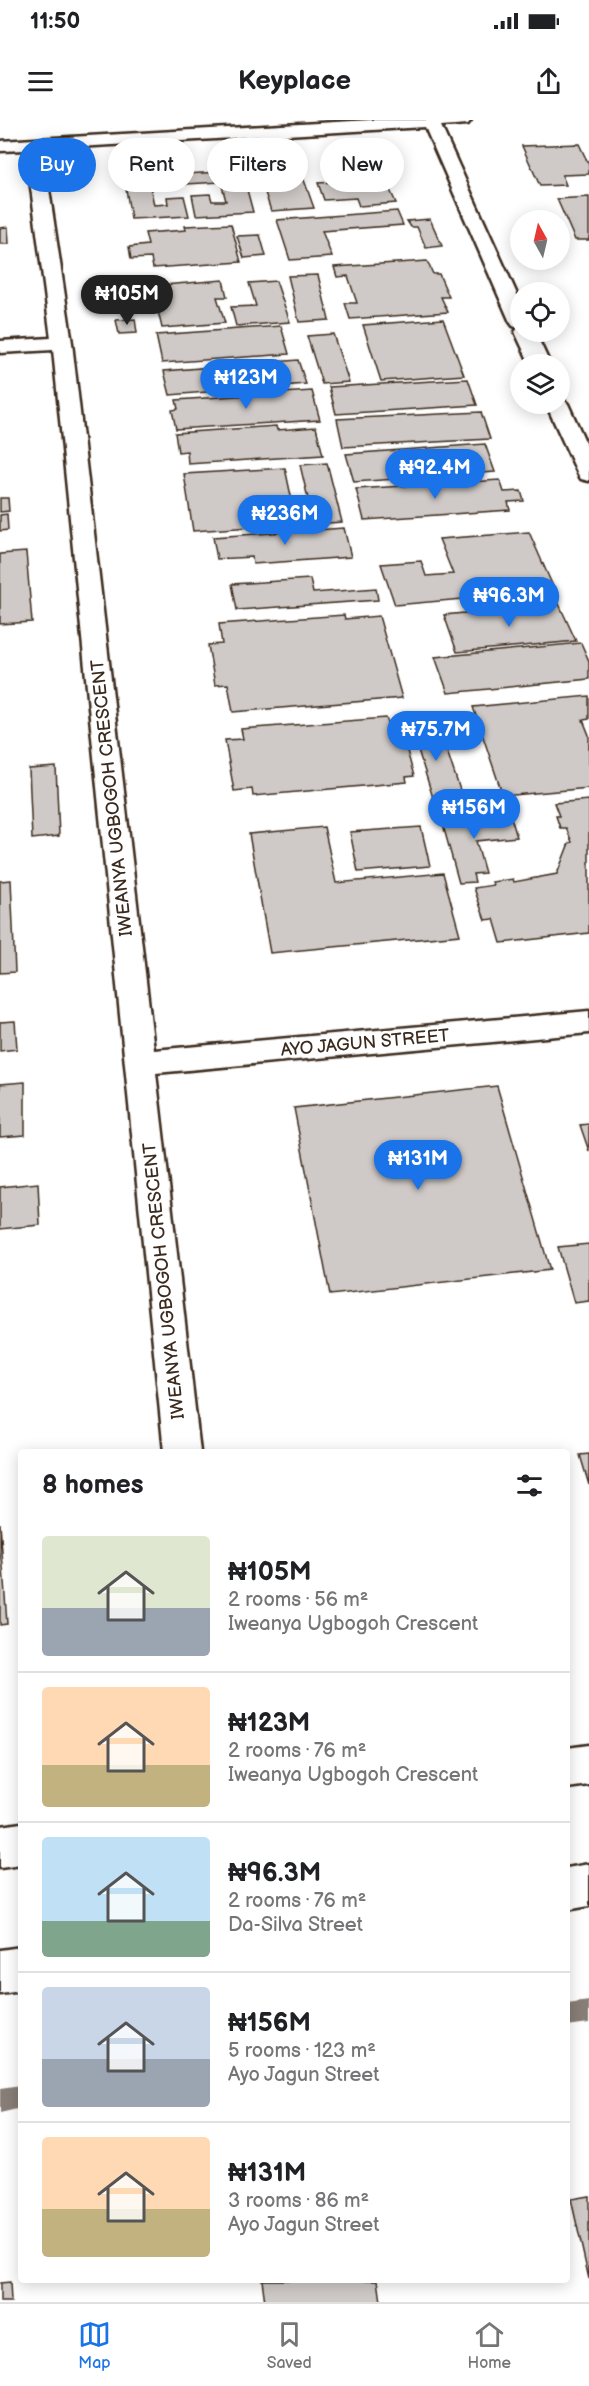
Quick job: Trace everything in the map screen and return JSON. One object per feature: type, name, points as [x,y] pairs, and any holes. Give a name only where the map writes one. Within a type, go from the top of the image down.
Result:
[{"type":"street","points":[[96,141],[462,120]]},
{"type":"street","points":[[431,122],[510,300]]},
{"type":"street","points":[[0,146],[18,145]]},
{"type":"street","name":"IWEANYA UGBOGOH CRESCENT","points":[[41,192],[62,343],[182,1449]]},
{"type":"street","points":[[0,347],[62,343]]},
{"type":"street","points":[[562,414],[589,474]]},
{"type":"street","name":"AYO JAGUN STREET","points":[[141,1063],[589,1022]]},
{"type":"street","points":[[570,1768],[589,1765]]},
{"type":"street","points":[[0,1847],[18,1844]]},
{"type":"street","points":[[570,1888],[589,1885]]},
{"type":"street","points":[[0,1972],[18,1969]]},
{"type":"building","points":[[579,144],[589,165],[589,174],[562,175],[566,185],[540,186],[522,146]]},
{"type":"building","points":[[195,173],[207,173],[207,183],[195,183]]},
{"type":"building","points":[[308,191],[314,208],[271,211],[265,192]]},
{"type":"building","points":[[126,192],[151,192],[154,205],[168,204],[167,197],[184,196],[189,216],[131,219]]},
{"type":"building","points":[[224,192],[248,192],[253,212],[196,215],[192,195],[210,194],[212,201],[226,201]]},
{"type":"building","points":[[321,192],[391,192],[396,203],[359,206],[356,198],[324,200]]},
{"type":"building","points":[[589,197],[589,240],[575,240],[570,229],[570,210],[562,210],[557,199]]},
{"type":"building","points":[[397,211],[403,225],[322,231],[332,257],[290,260],[277,220]]},
{"type":"building","points":[[430,219],[442,246],[426,248],[417,227],[411,227],[407,221]]},
{"type":"building","points":[[231,224],[241,262],[153,268],[151,258],[131,259],[129,247],[148,245],[145,233],[186,230],[185,226]]},
{"type":"building","points":[[8,227],[9,244],[0,244],[0,228]]},
{"type":"building","points":[[260,235],[266,256],[244,258],[237,236]]},
{"type":"building","points":[[427,261],[433,274],[439,274],[449,297],[441,297],[448,312],[350,319],[345,303],[357,303],[348,276],[337,277],[334,267]]},
{"type":"building","points":[[318,275],[329,320],[299,322],[288,276]]},
{"type":"building","points":[[223,280],[227,297],[217,297],[225,323],[162,328],[152,286]]},
{"type":"building","points":[[276,281],[290,322],[236,326],[231,307],[256,306],[249,283]]},
{"type":"building","points":[[135,319],[137,333],[119,334],[116,320]]},
{"type":"building","points":[[443,319],[464,375],[381,381],[363,325]]},
{"type":"building","points":[[281,326],[289,354],[162,363],[156,335]]},
{"type":"building","points":[[333,334],[349,382],[322,384],[307,336]]},
{"type":"building","points":[[298,360],[306,384],[170,395],[164,371]]},
{"type":"building","points":[[468,379],[477,405],[336,414],[329,387]]},
{"type":"building","points":[[312,391],[320,420],[176,429],[172,410],[178,409],[176,400]]},
{"type":"building","points":[[481,412],[490,439],[343,447],[337,419]]},
{"type":"building","points":[[276,426],[277,430],[316,427],[323,455],[188,464],[187,451],[178,452],[175,433]]},
{"type":"building","points":[[485,444],[495,472],[354,482],[346,454]]},
{"type":"building","points":[[327,463],[342,522],[314,524],[300,465]]},
{"type":"building","points":[[285,468],[297,524],[193,531],[184,474]]},
{"type":"building","points":[[500,480],[504,492],[521,491],[524,501],[508,502],[510,510],[364,520],[356,489]]},
{"type":"building","points":[[0,498],[8,498],[9,511],[0,512]]},
{"type":"building","points":[[7,514],[8,530],[0,531],[0,515]]},
{"type":"building","points":[[344,528],[351,557],[253,564],[252,557],[217,559],[213,537]]},
{"type":"building","points":[[529,532],[555,591],[395,605],[381,564],[421,561],[426,576],[453,574],[439,539]]},
{"type":"building","points":[[26,552],[32,622],[0,624],[0,554]]},
{"type":"building","points":[[310,579],[313,593],[376,588],[378,600],[237,610],[232,584]]},
{"type":"building","points":[[559,604],[576,641],[457,652],[444,615]]},
{"type":"building","points":[[344,615],[345,619],[379,616],[402,698],[233,712],[228,684],[215,685],[208,645],[222,644],[219,624]]},
{"type":"building","points":[[581,643],[589,661],[589,679],[448,693],[435,657]]},
{"type":"building","points":[[589,696],[589,719],[583,720],[589,735],[589,788],[503,796],[473,707]]},
{"type":"building","points":[[386,718],[388,723],[399,722],[414,776],[406,777],[407,782],[253,796],[252,789],[234,791],[225,740],[243,739],[241,729]]},
{"type":"building","points":[[437,721],[463,799],[434,801],[410,724]]},
{"type":"building","points":[[56,767],[59,836],[32,839],[29,769]]},
{"type":"building","points":[[589,800],[589,933],[501,943],[494,919],[485,920],[474,888],[494,885],[492,882],[513,879],[514,882],[557,874],[569,843],[572,842],[566,828],[560,828],[556,816],[559,816],[554,803]]},
{"type":"building","points":[[509,811],[517,837],[476,841],[485,873],[473,874],[475,882],[459,883],[441,818]]},
{"type":"building","points":[[324,827],[336,883],[443,873],[460,935],[270,953],[249,834]]},
{"type":"building","points":[[421,827],[430,866],[358,872],[350,832]]},
{"type":"building","points":[[11,880],[15,972],[0,973],[0,881]]},
{"type":"building","points":[[15,1021],[17,1049],[0,1051],[0,1022]]},
{"type":"building","points":[[25,1082],[25,1135],[0,1137],[0,1084]]},
{"type":"building","points":[[497,1086],[550,1270],[330,1295],[294,1108]]},
{"type":"building","points":[[589,1124],[589,1151],[580,1125]]},
{"type":"building","points":[[38,1183],[40,1225],[0,1229],[0,1187]]},
{"type":"building","points":[[589,1244],[589,1301],[574,1303],[558,1247]]},
{"type":"building","points":[[589,1454],[589,1485],[580,1455]]},
{"type":"building","points":[[0,1523],[7,1624],[0,1625]]},
{"type":"building","points":[[589,2196],[589,2279],[571,2199]]},
{"type":"building","points":[[10,2282],[11,2302],[0,2302],[0,2283]]},
{"type":"building","points":[[262,2283],[378,2283],[381,2302],[265,2302]]},
{"type":"waterway","points":[[570,2015],[589,2012]]},
{"type":"waterway","points":[[0,2101],[18,2098]]}]
